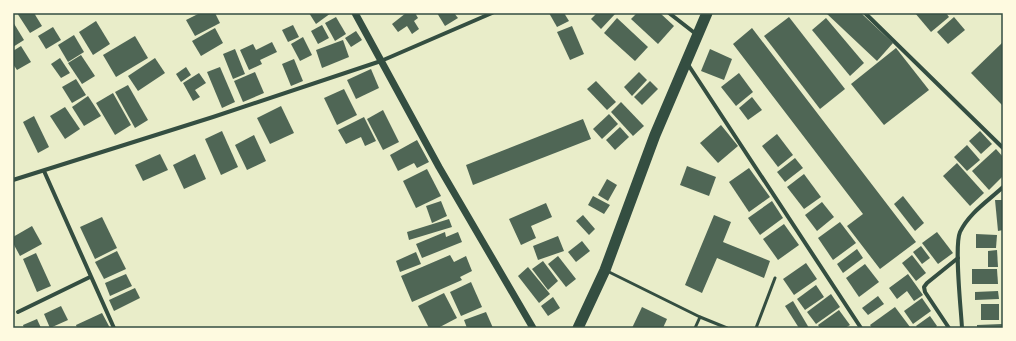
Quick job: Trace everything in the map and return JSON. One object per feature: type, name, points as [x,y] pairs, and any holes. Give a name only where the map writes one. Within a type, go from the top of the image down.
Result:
[{"type":"highway","points":[[578,328],[605,270],[655,135],[707,13]]},
{"type":"street","points":[[355,13],[439,167],[533,328]]},
{"type":"street","points":[[13,180],[213,117],[380,61],[492,13]]},
{"type":"street","points":[[669,13],[698,35]]},
{"type":"street","points":[[865,13],[1003,148]]},
{"type":"street","points":[[687,62],[861,328]]},
{"type":"street","points":[[44,171],[114,328]]},
{"type":"street","points":[[962,328],[958,258],[959,234],[976,211],[1003,187]]},
{"type":"street","points":[[949,328],[925,292],[924,287],[926,283],[958,258]]},
{"type":"street","points":[[18,312],[90,277]]},
{"type":"lane","points":[[605,270],[700,318],[727,328]]},
{"type":"lane","points":[[756,328],[775,278]]},
{"type":"lane","points":[[695,328],[700,318]]},
{"type":"building","points":[[17,13],[34,13],[42,26],[30,33]]},
{"type":"building","points":[[200,13],[215,13],[220,23],[195,36],[186,20]]},
{"type":"building","points":[[309,13],[331,13],[316,24]]},
{"type":"building","points":[[406,13],[415,13],[418,18],[414,21],[419,29],[412,34],[407,26],[398,32],[392,24]]},
{"type":"building","points":[[437,13],[454,13],[458,18],[445,26]]},
{"type":"building","points":[[549,13],[564,13],[569,21],[557,27]]},
{"type":"building","points":[[597,13],[616,13],[601,29],[591,19]]},
{"type":"building","points":[[637,13],[660,13],[674,26],[658,44],[631,19]]},
{"type":"building","points":[[826,13],[861,13],[893,43],[877,61]]},
{"type":"building","points":[[915,13],[946,13],[949,17],[931,32]]},
{"type":"building","points":[[336,17],[346,34],[335,41],[325,23]]},
{"type":"building","points":[[789,17],[845,89],[820,109],[764,36]]},
{"type":"building","points":[[954,17],[965,30],[948,44],[937,32]]},
{"type":"building","points":[[617,18],[648,47],[635,61],[604,33]]},
{"type":"building","points":[[826,18],[864,63],[850,76],[812,30]]},
{"type":"building","points":[[96,21],[110,44],[93,55],[79,32]]},
{"type":"building","points":[[13,22],[24,40],[13,47]]},
{"type":"building","points":[[293,25],[299,37],[288,42],[282,30]]},
{"type":"building","points":[[322,25],[329,38],[318,44],[311,31]]},
{"type":"building","points":[[572,26],[584,54],[570,60],[557,32]]},
{"type":"building","points":[[53,27],[61,40],[46,49],[38,36]]},
{"type":"building","points":[[215,28],[223,43],[201,56],[192,41]]},
{"type":"building","points":[[752,28],[916,242],[880,269],[847,226],[863,214],[733,44]]},
{"type":"building","points":[[356,31],[362,40],[351,47],[345,38]]},
{"type":"building","points":[[74,35],[84,52],[68,62],[58,45]]},
{"type":"building","points":[[135,36],[148,58],[116,77],[103,55]]},
{"type":"building","points":[[303,37],[312,55],[300,61],[291,44]]},
{"type":"building","points":[[343,40],[349,57],[322,68],[316,50]]},
{"type":"building","points":[[272,42],[277,52],[260,60],[262,64],[249,70],[240,50],[253,44],[256,50]]},
{"type":"building","points":[[1003,42],[1003,106],[971,73]]},
{"type":"building","points":[[21,46],[31,62],[17,70],[13,64],[13,51]]},
{"type":"building","points":[[896,48],[929,90],[884,125],[851,84]]},
{"type":"building","points":[[235,49],[245,74],[233,79],[223,54]]},
{"type":"building","points":[[710,49],[732,59],[724,80],[701,71]]},
{"type":"building","points":[[81,55],[95,76],[82,84],[68,63]]},
{"type":"building","points":[[60,58],[70,73],[61,78],[51,64]]},
{"type":"building","points":[[155,58],[165,73],[138,91],[128,76]]},
{"type":"building","points":[[294,59],[303,81],[291,86],[282,64]]},
{"type":"building","points":[[186,67],[191,75],[181,82],[176,74]]},
{"type":"building","points":[[220,67],[235,102],[222,108],[207,72]]},
{"type":"building","points":[[371,69],[379,88],[356,99],[347,80]]},
{"type":"building","points":[[255,72],[264,93],[243,102],[234,81]]},
{"type":"building","points":[[639,72],[647,80],[632,96],[624,87]]},
{"type":"building","points":[[199,73],[206,83],[195,90],[200,97],[193,101],[183,83]]},
{"type":"building","points":[[739,73],[753,92],[736,106],[721,87]]},
{"type":"building","points":[[76,79],[86,95],[72,103],[62,87]]},
{"type":"building","points":[[596,81],[616,102],[607,110],[587,89]]},
{"type":"building","points":[[650,81],[658,89],[642,105],[634,97]]},
{"type":"building","points":[[128,85],[148,120],[135,128],[115,92]]},
{"type":"building","points":[[344,89],[357,115],[337,125],[324,98]]},
{"type":"building","points":[[113,93],[131,125],[115,135],[96,103]]},
{"type":"building","points":[[88,96],[101,116],[84,126],[72,107]]},
{"type":"building","points":[[752,97],[762,110],[748,120],[739,108]]},
{"type":"building","points":[[621,102],[644,126],[633,136],[611,112]]},
{"type":"building","points":[[281,106],[294,133],[270,144],[257,118]]},
{"type":"building","points":[[65,107],[80,129],[65,139],[50,116]]},
{"type":"building","points":[[383,110],[399,142],[383,150],[367,119]]},
{"type":"building","points":[[609,114],[618,124],[602,139],[593,129]]},
{"type":"building","points":[[34,116],[49,147],[38,153],[23,122]]},
{"type":"building","points":[[364,117],[376,141],[365,146],[361,137],[346,144],[338,130]]},
{"type":"building","points":[[583,119],[591,139],[473,185],[466,165]]},
{"type":"building","points":[[721,125],[738,146],[718,163],[700,143]]},
{"type":"building","points":[[620,127],[629,137],[615,150],[606,140]]},
{"type":"building","points":[[222,131],[238,167],[221,175],[205,139]]},
{"type":"building","points":[[980,131],[992,144],[981,154],[969,141]]},
{"type":"building","points":[[777,134],[793,155],[778,167],[762,146]]},
{"type":"building","points":[[254,135],[266,161],[247,170],[235,145]]},
{"type":"building","points":[[417,140],[429,162],[417,168],[414,163],[398,171],[390,155]]},
{"type":"building","points":[[967,145],[980,160],[967,171],[954,157]]},
{"type":"building","points":[[996,149],[1003,157],[1003,176],[989,190],[972,171]]},
{"type":"building","points":[[160,154],[168,170],[143,181],[135,165]]},
{"type":"building","points":[[195,154],[206,179],[184,189],[173,165]]},
{"type":"building","points":[[795,158],[803,168],[785,182],[777,172]]},
{"type":"building","points":[[957,163],[984,193],[970,206],[943,176]]},
{"type":"building","points":[[687,166],[716,177],[709,196],[680,185]]},
{"type":"building","points":[[749,168],[770,197],[749,212],[729,182]]},
{"type":"building","points":[[427,169],[441,196],[416,208],[403,181]]},
{"type":"building","points":[[804,174],[821,197],[804,209],[787,187]]},
{"type":"building","points":[[607,179],[617,185],[608,201],[598,195]]},
{"type":"building","points":[[593,196],[610,205],[604,214],[588,205]]},
{"type":"building","points":[[903,196],[924,223],[915,231],[894,204]]},
{"type":"building","points":[[995,200],[1003,200],[1003,230],[998,231]]},
{"type":"building","points":[[441,201],[447,216],[432,223],[426,206]]},
{"type":"building","points":[[772,201],[783,218],[760,235],[748,218]]},
{"type":"building","points":[[822,202],[834,217],[817,231],[805,215]]},
{"type":"building","points":[[546,203],[552,217],[531,226],[536,238],[521,245],[509,219]]},
{"type":"building","points":[[583,215],[595,229],[589,235],[576,221]]},
{"type":"building","points":[[714,215],[731,222],[723,242],[770,261],[764,278],[717,258],[702,293],[685,285]]},
{"type":"building","points":[[102,217],[117,248],[95,259],[80,227]]},
{"type":"building","points":[[449,219],[452,227],[409,240],[407,232]]},
{"type":"building","points":[[840,222],[856,243],[833,260],[818,238]]},
{"type":"building","points":[[784,224],[799,245],[778,260],[763,239]]},
{"type":"building","points":[[32,226],[42,244],[20,256],[13,243],[13,237]]},
{"type":"building","points":[[445,232],[446,237],[458,232],[462,242],[422,258],[416,244]]},
{"type":"building","points":[[937,232],[953,253],[938,264],[922,243]]},
{"type":"building","points":[[976,234],[997,235],[996,248],[976,248]]},
{"type":"building","points":[[558,236],[564,251],[538,260],[533,246]]},
{"type":"building","points":[[582,241],[590,251],[576,262],[568,252]]},
{"type":"building","points":[[921,246],[930,258],[922,264],[913,252]]},
{"type":"building","points":[[857,249],[863,258],[843,273],[837,264]]},
{"type":"building","points":[[997,250],[998,267],[988,267],[988,251]]},
{"type":"building","points":[[117,251],[126,269],[104,279],[95,262]]},
{"type":"building","points":[[416,252],[421,264],[400,272],[396,261]]},
{"type":"building","points":[[36,253],[51,286],[37,292],[23,259]]},
{"type":"building","points":[[450,255],[454,262],[466,256],[472,271],[460,277],[462,280],[412,302],[401,276]]},
{"type":"building","points":[[912,255],[926,273],[916,281],[902,263]]},
{"type":"building","points":[[558,256],[576,279],[566,287],[548,264]]},
{"type":"building","points":[[543,261],[558,281],[548,290],[532,269]]},
{"type":"building","points":[[806,263],[817,279],[794,295],[783,279]]},
{"type":"building","points":[[865,264],[879,282],[859,297],[846,278]]},
{"type":"building","points":[[528,267],[550,294],[539,303],[518,276]]},
{"type":"building","points":[[972,269],[997,269],[998,284],[972,284]]},
{"type":"building","points":[[126,274],[132,286],[110,296],[105,283]]},
{"type":"building","points":[[908,274],[923,295],[914,301],[907,291],[897,299],[889,288]]},
{"type":"building","points":[[471,282],[482,307],[461,316],[450,292]]},
{"type":"building","points":[[816,285],[824,297],[805,310],[797,299]]},
{"type":"building","points":[[135,288],[140,298],[114,311],[109,300]]},
{"type":"building","points":[[998,291],[999,299],[975,300],[975,292]]},
{"type":"building","points":[[444,293],[457,318],[438,328],[429,328],[418,306]]},
{"type":"building","points":[[831,294],[840,307],[816,324],[807,312]]},
{"type":"building","points":[[878,296],[884,304],[868,315],[862,308]]},
{"type":"building","points":[[553,297],[560,308],[548,316],[541,306]]},
{"type":"building","points":[[922,298],[931,311],[913,324],[904,311]]},
{"type":"building","points":[[793,301],[809,328],[799,328],[785,306]]},
{"type":"building","points":[[981,304],[999,304],[999,320],[981,320]]},
{"type":"building","points":[[61,306],[68,320],[50,328],[44,314]]},
{"type":"building","points":[[642,307],[667,319],[663,328],[632,328]]},
{"type":"building","points":[[895,307],[910,327],[909,328],[872,328],[870,325]]},
{"type":"building","points":[[839,310],[850,325],[845,328],[820,328],[818,325]]},
{"type":"building","points":[[486,312],[493,328],[467,328],[464,320]]},
{"type":"building","points":[[102,313],[110,328],[77,328],[76,325]]},
{"type":"building","points":[[930,316],[937,326],[935,328],[917,328],[916,326]]},
{"type":"building","points":[[37,319],[41,328],[24,328],[23,325]]},
{"type":"building","points":[[1002,324],[1002,328],[977,328],[977,325]]}]
